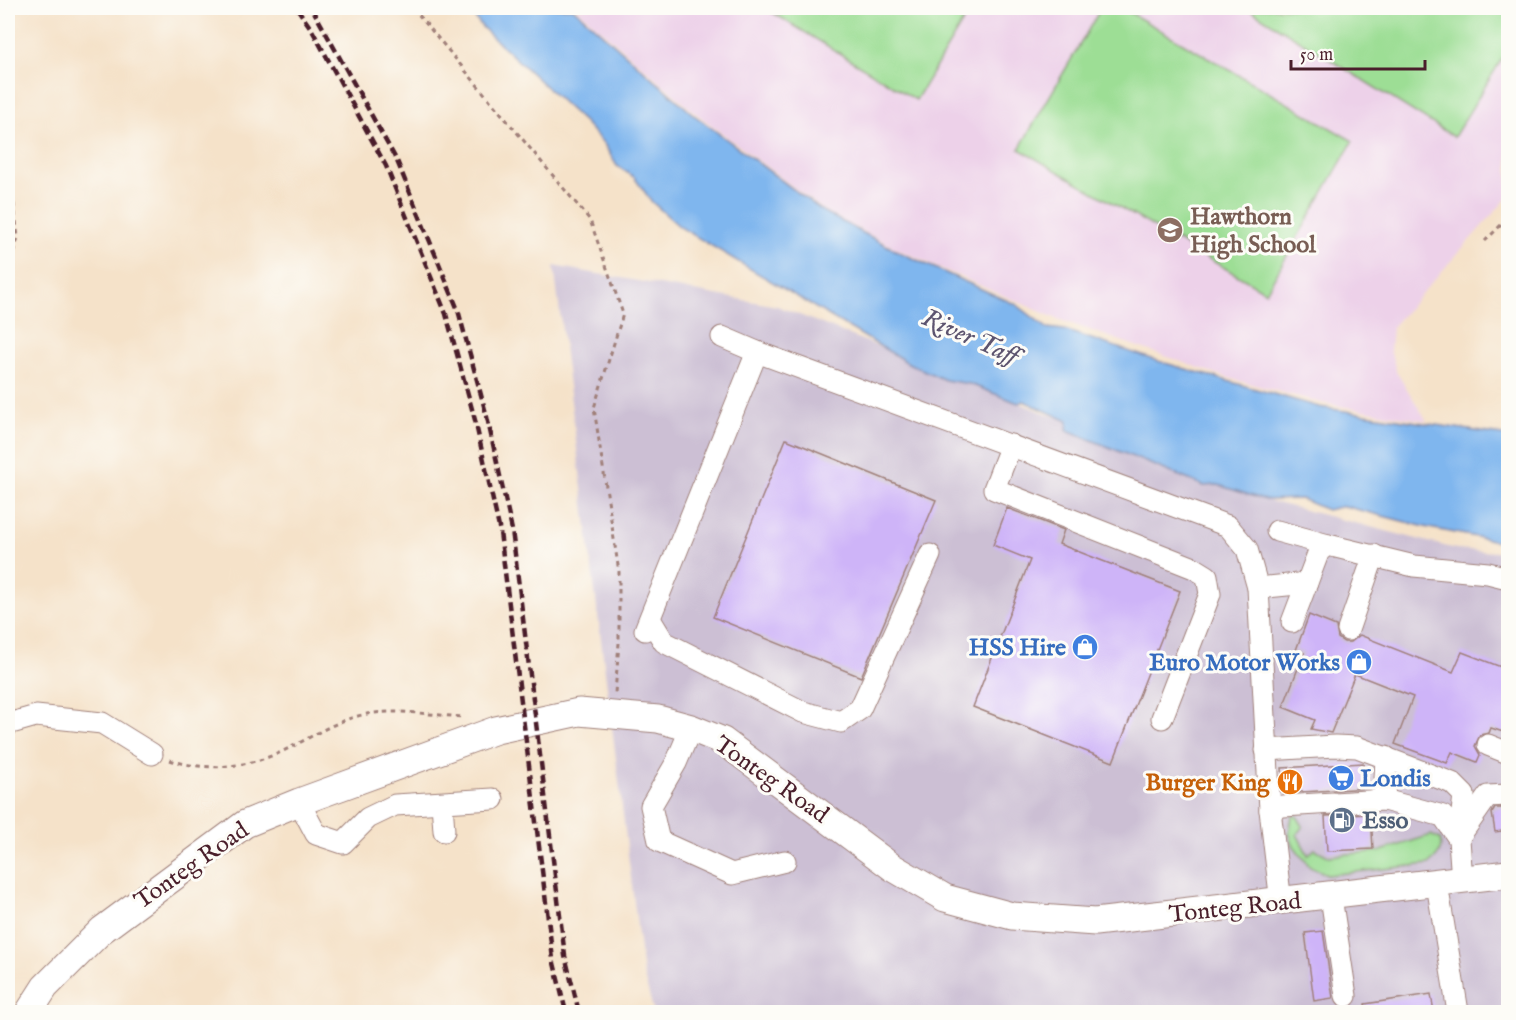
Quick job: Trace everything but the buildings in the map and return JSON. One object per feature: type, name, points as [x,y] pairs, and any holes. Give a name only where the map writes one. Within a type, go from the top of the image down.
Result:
[{"type":"main road","name":"Tonteg Road","points":[[29,1012],[45,987],[102,930],[245,824],[496,730],[579,712],[658,719],[691,728],[723,741],[892,867],[945,898],[1012,916],[1095,922],[1281,903],[1509,874]]},
{"type":"street","points":[[722,337],[757,352],[1228,526],[1247,549],[1258,588],[1270,810],[1281,903]]},
{"type":"street","points":[[757,352],[647,626],[664,642],[803,712],[841,722],[860,709],[930,555]]},
{"type":"street","points":[[1011,445],[994,489],[1194,568],[1207,576],[1210,594],[1162,718]]},
{"type":"street","points":[[1277,531],[1429,569],[1470,571],[1509,578]]},
{"type":"street","points":[[1292,622],[1319,551],[1328,545]]},
{"type":"street","points":[[1348,630],[1374,555]]},
{"type":"street","points":[[1258,588],[1307,584]]},
{"type":"street","points":[[8,724],[36,716],[102,723],[152,754]]},
{"type":"street","points":[[691,728],[676,763],[651,806],[659,841],[732,874],[785,861]]},
{"type":"street","points":[[1488,745],[1509,753]]},
{"type":"street","points":[[1266,750],[1358,747],[1452,783],[1464,795],[1459,839],[1449,882],[1458,1012]]},
{"type":"street","points":[[1384,800],[1386,757]]},
{"type":"street","points":[[1459,839],[1498,795]]},
{"type":"street","points":[[299,802],[316,834],[343,843],[368,818],[395,806],[493,799]]},
{"type":"street","points":[[1270,810],[1283,806],[1384,800],[1443,816],[1459,839]]},
{"type":"street","points":[[442,803],[444,831]]},
{"type":"street","points":[[1331,897],[1346,996]]},
{"type":"path","points":[[413,8],[590,220],[623,314],[594,408],[619,572],[618,643],[614,696]]},
{"type":"path","points":[[8,177],[12,189],[18,237],[8,280]]},
{"type":"path","points":[[1485,241],[1509,218]]},
{"type":"path","points":[[152,754],[193,768],[236,765],[274,754],[317,732],[363,715],[415,713],[466,717]]},
{"type":"shaded area","name":"Hawthorn High School","points":[[576,8],[1508,8],[1508,197],[1392,327],[1390,350],[1397,373],[1427,421],[1322,403],[1225,377],[1055,318],[899,250],[825,211],[694,112]]},
{"type":"shaded area","points":[[554,266],[777,306],[1047,414],[1149,447],[1265,500],[1456,549],[1508,553],[1508,1012],[654,1012],[643,973]]},
{"type":"green space","points":[[765,8],[971,8],[916,100]]},
{"type":"green space","points":[[1101,8],[1122,8],[1353,141],[1266,292],[1019,149]]},
{"type":"green space","points":[[1247,8],[1508,8],[1508,49],[1454,137]]},
{"type":"green space","points":[[1292,816],[1297,816],[1303,826],[1297,834],[1308,855],[1315,849],[1328,856],[1381,851],[1431,835],[1440,839],[1440,850],[1429,864],[1329,875],[1310,867],[1293,845],[1289,833]]},
{"type":"water","name":"River Taff","points":[[467,8],[573,8],[694,115],[824,212],[899,252],[1017,305],[1047,328],[1064,330],[1158,361],[1319,407],[1508,436],[1508,543],[1429,528],[1344,506],[1327,510],[1301,499],[1265,500],[1218,485],[1204,486],[1067,430],[1068,421],[1024,401],[1018,403],[970,384],[945,380],[910,364],[680,227],[652,202],[634,177],[617,166],[604,144],[585,123],[483,28]]},
{"type":"railway","points":[[297,8],[312,30],[386,166],[446,314],[475,420],[500,532],[553,959],[566,1012]]},
{"type":"railway","points":[[312,8],[397,161],[458,310],[487,417],[512,530],[565,956],[579,1012]]},
{"type":"place","name":"Hawthorn High School","points":[[1170,230]]},
{"type":"place","name":"HSS Hire","points":[[1085,647]]},
{"type":"place","name":"Euro Motor Works","points":[[1359,662]]},
{"type":"place","name":"Londis","points":[[1341,778]]},
{"type":"place","name":"Burger King","points":[[1290,782]]},
{"type":"place","name":"Esso","points":[[1342,820]]}]
